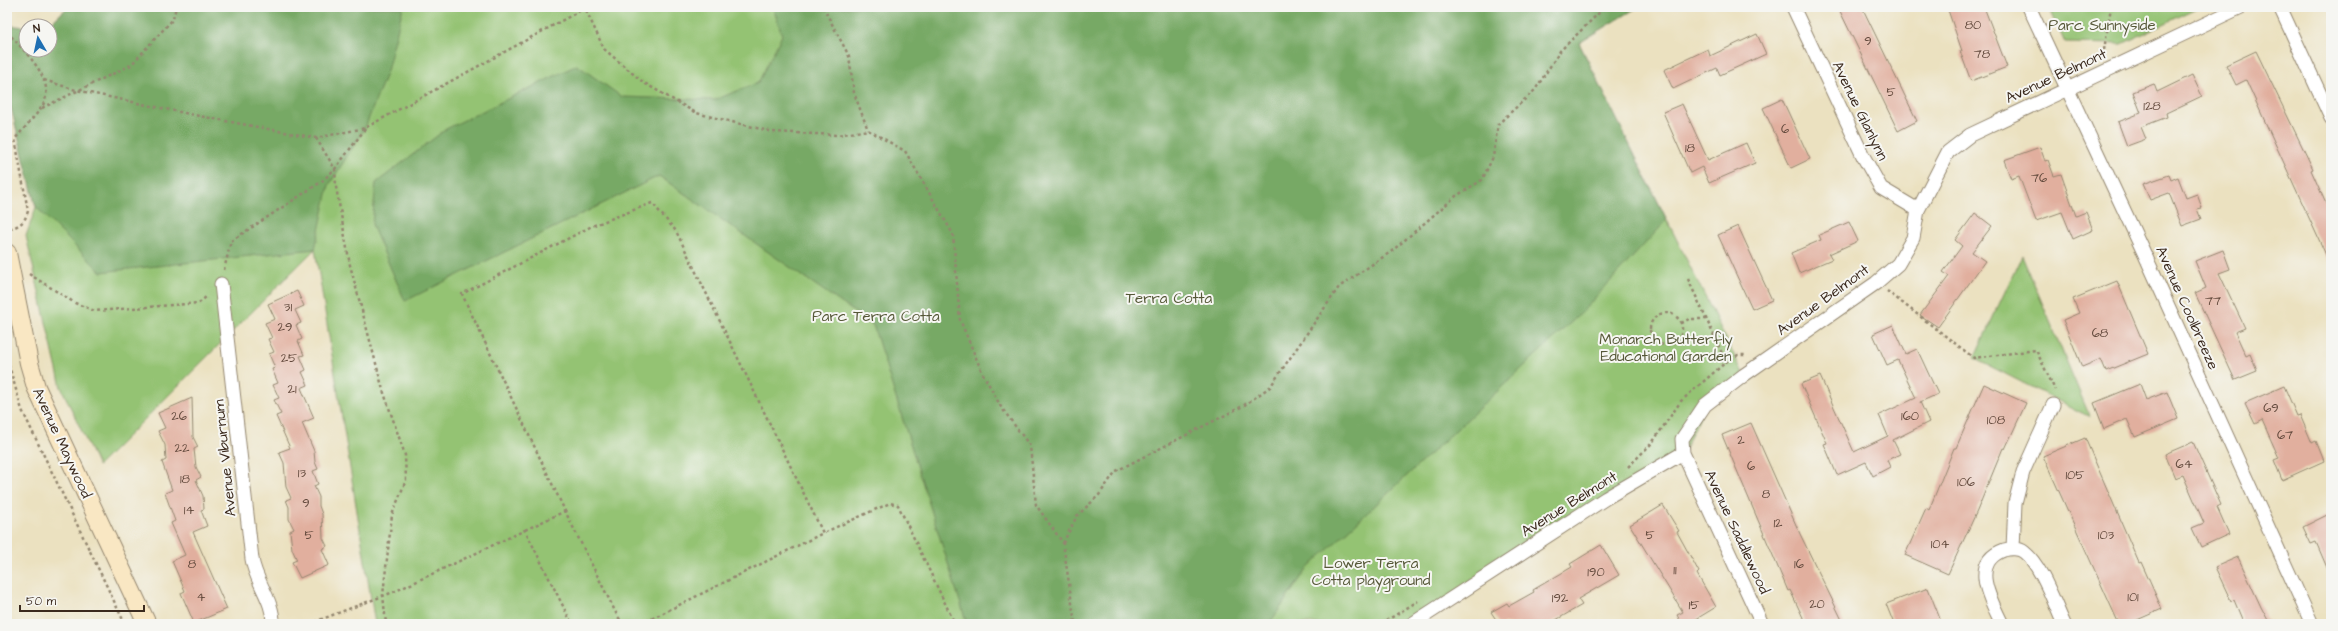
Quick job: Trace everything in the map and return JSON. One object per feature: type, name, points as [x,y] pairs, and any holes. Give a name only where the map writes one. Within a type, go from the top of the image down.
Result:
[{"type":"street","name":"Avenue Glanlynn","points":[[1793,7],[1863,156],[1880,188],[1918,210]]},
{"type":"street","name":"Avenue Coolbreeze","points":[[2029,7],[2145,255],[2312,624]]},
{"type":"street","name":"Avenue Belmont","points":[[1412,624],[1606,498],[1683,453],[1682,440],[1705,405],[1744,375],[1876,283],[1898,264],[1913,238],[1918,210],[1948,152],[1970,135],[2066,88],[2241,7]]},
{"type":"street","points":[[2280,7],[2331,118]]},
{"type":"street","name":"Avenue Maywood","points":[[7,252],[29,363],[36,387],[147,624]]},
{"type":"street","name":"Avenue Viburnum","points":[[221,284],[253,567],[268,602],[273,624]]},
{"type":"street","points":[[2013,548],[2015,503],[2023,472],[2053,406]]},
{"type":"street","name":"Avenue Saddlewood","points":[[1683,453],[1762,624]]},
{"type":"street","points":[[2002,624],[1986,590],[1985,575],[1989,560],[1997,553],[2013,548],[2023,550],[2036,564],[2064,624]]},
{"type":"path","points":[[42,108],[76,90],[131,65],[173,19],[176,7]]},
{"type":"path","points":[[44,80],[76,90],[316,138],[365,128],[586,7],[604,49],[644,83],[696,113],[773,132],[838,135],[868,130],[905,151],[953,234],[960,320],[982,372],[1001,408],[1030,446],[1036,505],[1063,542],[1075,624]]},
{"type":"path","points":[[823,7],[849,56],[854,93],[868,130]]},
{"type":"path","points":[[1063,542],[1077,516],[1099,495],[1116,471],[1243,406],[1270,387],[1339,287],[1392,251],[1456,196],[1482,180],[1494,157],[1498,124],[1535,90],[1560,51],[1605,7]]},
{"type":"path","points":[[2104,58],[2102,53],[2111,7]]},
{"type":"path","points":[[7,32],[32,61],[44,80],[47,95],[42,108],[15,139],[28,212],[23,222],[14,228],[7,229]]},
{"type":"path","points":[[221,284],[231,240],[321,182],[335,169],[365,128]]},
{"type":"path","points":[[316,138],[335,169],[336,188],[350,265],[383,390],[405,455],[406,480],[392,515],[383,595],[386,624]]},
{"type":"path","points":[[624,624],[618,617],[565,511],[462,294],[592,226],[652,203],[676,231],[823,533]]},
{"type":"path","points":[[29,274],[75,303],[95,311],[199,303]]},
{"type":"path","points":[[1688,279],[1726,362]]},
{"type":"path","points":[[1876,283],[1974,358],[2036,350],[2057,396],[2053,406]]},
{"type":"path","points":[[1663,313],[1677,316],[1681,322],[1680,337],[1676,342],[1662,345],[1651,336],[1649,328],[1651,321],[1663,313]]},
{"type":"path","points":[[1681,322],[1689,319],[1706,319]]},
{"type":"path","points":[[1626,468],[1652,443],[1681,401],[1726,362],[1738,355],[1750,354]]},
{"type":"path","name":"Avenue Maywood","points":[[7,359],[22,410],[125,624]]},
{"type":"path","points":[[641,624],[823,533],[890,502],[898,505],[955,624]]},
{"type":"path","points":[[309,624],[396,591],[565,511]]},
{"type":"path","points":[[525,530],[572,624]]},
{"type":"path","points":[[1381,624],[1421,599]]},
{"type":"green space","name":"Parc Terra Cotta","points":[[68,7],[1638,7],[1579,43],[1744,375],[1705,405],[1683,453],[1413,624],[375,624],[315,249],[98,466],[61,387],[26,236],[36,207],[8,95],[7,35],[18,44],[18,58],[58,58],[58,18],[56,18]]},
{"type":"green space","points":[[68,7],[403,7],[387,71],[365,128],[329,185],[315,249],[101,272],[36,207],[7,92],[7,25],[18,26],[18,58],[58,58],[58,18],[56,18]]},
{"type":"green space","name":"Terra Cotta","points":[[773,7],[1638,7],[1579,43],[1667,220],[1580,314],[1307,569],[1269,624],[967,624],[873,325],[659,176],[405,301],[372,225],[376,183],[446,129],[577,65],[622,97],[714,100],[758,83],[782,35]]},
{"type":"green space","name":"Parc Sunnyside","points":[[2049,7],[2199,7],[2122,44],[2065,43]]},
{"type":"green space","points":[[2022,255],[2090,417],[1974,358]]},
{"type":"building","points":[[1838,7],[1862,7],[1917,121],[1898,131]]},
{"type":"building","points":[[1947,7],[1984,7],[2007,67],[1971,81],[1960,51],[1962,51]]},
{"type":"building","points":[[1757,34],[1766,54],[1720,75],[1717,68],[1673,89],[1664,70],[1708,49],[1710,56]]},
{"type":"building","points":[[2256,51],[2313,169],[2311,170],[2331,215],[2331,266],[2246,80],[2236,85],[2226,65]]},
{"type":"building","points":[[2192,75],[2202,96],[2166,113],[2167,117],[2141,127],[2146,139],[2127,146],[2118,122],[2141,113],[2133,92],[2154,84],[2157,92]]},
{"type":"building","points":[[1782,99],[1810,159],[1791,168],[1763,108]]},
{"type":"building","points":[[1682,104],[1708,160],[1746,143],[1755,163],[1709,183],[1702,167],[1690,173],[1663,112]]},
{"type":"building","points":[[2040,147],[2045,161],[2048,160],[2054,176],[2061,174],[2076,216],[2086,212],[2093,230],[2073,239],[2062,212],[2036,221],[2019,176],[2011,179],[2004,160]]},
{"type":"building","points":[[2169,175],[2171,180],[2178,177],[2186,198],[2197,194],[2202,208],[2197,209],[2201,219],[2182,226],[2169,193],[2150,200],[2143,184]]},
{"type":"building","points":[[1975,213],[1992,226],[1972,252],[1985,261],[1938,327],[1920,315],[1949,276],[1943,272],[1962,246],[1955,240]]},
{"type":"building","points":[[1849,222],[1858,241],[1829,254],[1832,259],[1799,273],[1791,253],[1821,240],[1819,235]]},
{"type":"building","points":[[1738,226],[1772,300],[1752,309],[1718,235]]},
{"type":"building","points":[[2223,250],[2230,269],[2219,273],[2245,328],[2235,332],[2246,356],[2250,354],[2257,371],[2235,380],[2195,293],[2206,288],[2195,261]]},
{"type":"building","points":[[2117,281],[2148,354],[2106,371],[2101,359],[2082,367],[2063,320],[2079,313],[2073,299]]},
{"type":"building","points":[[297,291],[304,306],[295,310],[301,323],[296,325],[302,339],[298,341],[304,355],[300,356],[306,370],[302,372],[308,385],[301,388],[314,418],[302,423],[314,451],[315,462],[318,469],[313,471],[318,484],[314,486],[319,497],[319,506],[322,514],[323,538],[327,546],[322,549],[329,565],[300,578],[292,562],[297,560],[292,549],[290,531],[294,529],[289,519],[289,507],[286,500],[291,498],[286,487],[284,463],[279,452],[290,448],[276,416],[281,414],[274,400],[279,398],[273,385],[278,383],[272,369],[275,368],[269,354],[274,352],[268,339],[272,338],[265,323],[275,319],[268,304]]},
{"type":"building","points":[[1893,325],[1906,354],[1917,349],[1938,394],[1920,402],[1929,422],[1893,440],[1900,454],[1887,460],[1890,467],[1873,476],[1866,462],[1837,475],[1824,444],[1827,443],[1801,384],[1820,376],[1854,452],[1888,436],[1879,415],[1916,398],[1898,360],[1887,365],[1873,334]]},
{"type":"building","points":[[1984,384],[2026,403],[2005,449],[2003,448],[1977,511],[1948,574],[1905,555],[1926,508],[1929,510],[1954,448],[1956,448]]},
{"type":"building","points":[[2140,384],[2146,400],[2167,392],[2178,419],[2135,437],[2127,419],[2104,429],[2094,403]]},
{"type":"building","points":[[2284,386],[2297,416],[2300,415],[2312,443],[2316,441],[2324,461],[2282,480],[2274,460],[2279,458],[2262,420],[2255,424],[2245,403]]},
{"type":"building","points":[[192,398],[193,437],[198,447],[194,449],[196,467],[201,477],[196,480],[203,496],[204,509],[201,510],[207,526],[193,532],[227,609],[194,623],[181,593],[185,591],[172,561],[185,555],[171,523],[175,521],[165,493],[172,490],[162,462],[166,460],[165,445],[158,431],[165,428],[158,413]]},
{"type":"building","points":[[1751,423],[1800,534],[1844,624],[1806,624],[1790,590],[1788,591],[1722,435]]},
{"type":"building","points":[[2085,438],[2139,563],[2141,562],[2162,609],[2128,624],[2119,624],[2043,456]]},
{"type":"building","points":[[2193,442],[2221,505],[2217,507],[2229,534],[2201,547],[2192,528],[2204,523],[2183,475],[2175,478],[2165,454]]},
{"type":"building","points":[[1663,505],[1679,531],[1677,532],[1699,572],[1697,574],[1716,607],[1688,624],[1682,624],[1677,615],[1683,612],[1630,525]]},
{"type":"building","points":[[2331,513],[2331,577],[2316,542],[2311,544],[2303,527]]},
{"type":"building","points":[[1601,545],[1619,575],[1578,599],[1582,605],[1549,624],[1499,624],[1491,612],[1507,603],[1509,606],[1534,592],[1533,590],[1572,567],[1570,564]]},
{"type":"building","points":[[2238,557],[2270,624],[2244,624],[2234,600],[2231,601],[2215,567]]},
{"type":"building","points":[[1928,588],[1942,624],[1894,624],[1886,604]]},
{"type":"park label","name":"Monarch Butterfly Educational Garden","points":[[1666,348]]},
{"type":"park label","name":"Lower Terra Cotta playground","points":[[1371,572]]}]
